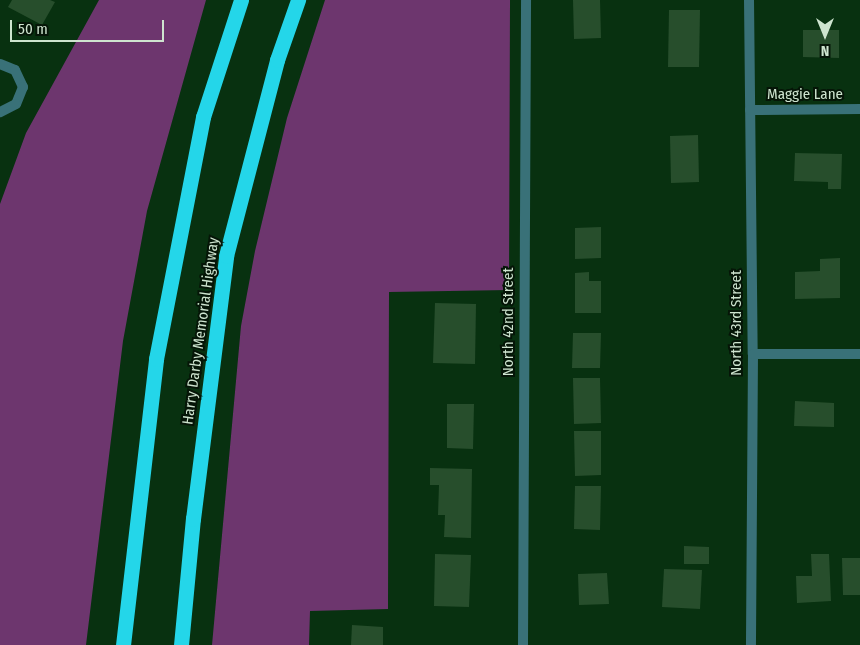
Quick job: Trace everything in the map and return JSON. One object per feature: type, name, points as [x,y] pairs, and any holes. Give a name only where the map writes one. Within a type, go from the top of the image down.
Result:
[{"type":"highway","points":[[123,645],[156,359],[204,117],[241,0]]},
{"type":"highway","name":"Harry Darby Memorial Highway","points":[[181,645],[193,519],[226,256],[277,60],[298,0]]},
{"type":"street","name":"North 42nd Street","points":[[523,645],[526,0]]},
{"type":"street","name":"North 43rd Street","points":[[750,0],[753,354],[750,645]]},
{"type":"street","points":[[0,64],[14,70],[22,86],[16,104],[0,112]]},
{"type":"street","name":"Maggie Lane","points":[[750,110],[860,109]]},
{"type":"street","points":[[753,354],[860,354]]},
{"type":"shaded area","points":[[99,0],[206,0],[147,211],[123,341],[86,645],[0,645],[0,204],[26,133]]},
{"type":"shaded area","points":[[325,0],[510,0],[509,290],[389,292],[388,609],[310,611],[309,645],[212,645],[241,326],[255,251],[287,118]]},
{"type":"building","points":[[12,0],[50,0],[55,2],[42,25],[8,7]]},
{"type":"building","points":[[573,0],[600,0],[601,38],[574,39]]},
{"type":"building","points":[[669,10],[700,10],[699,67],[668,67]]},
{"type":"building","points":[[803,30],[839,30],[839,58],[803,57]]},
{"type":"building","points":[[698,135],[699,182],[671,183],[670,136]]},
{"type":"building","points":[[795,153],[842,154],[841,189],[828,189],[828,182],[794,181]]},
{"type":"building","points":[[601,227],[601,258],[575,259],[575,228]]},
{"type":"building","points":[[840,258],[840,298],[795,299],[795,272],[820,271],[820,259]]},
{"type":"building","points":[[589,272],[589,281],[601,281],[601,313],[575,313],[575,273]]},
{"type":"building","points":[[435,303],[476,304],[475,364],[433,363]]},
{"type":"building","points":[[573,333],[601,333],[600,368],[572,368]]},
{"type":"building","points":[[573,378],[600,378],[601,423],[574,424]]},
{"type":"building","points":[[795,401],[834,403],[834,427],[794,426]]},
{"type":"building","points":[[447,404],[474,404],[473,449],[447,448]]},
{"type":"building","points":[[574,431],[601,431],[601,475],[575,476]]},
{"type":"building","points":[[430,468],[472,469],[471,538],[444,537],[445,515],[438,515],[439,485],[430,485]]},
{"type":"building","points":[[575,486],[601,486],[600,530],[574,529]]},
{"type":"building","points":[[684,546],[709,547],[709,564],[684,564]]},
{"type":"building","points":[[435,554],[471,555],[469,607],[434,606]]},
{"type":"building","points":[[811,554],[829,554],[831,601],[797,603],[796,576],[812,576]]},
{"type":"building","points":[[842,558],[860,558],[860,595],[843,595]]},
{"type":"building","points":[[664,569],[702,570],[700,609],[662,607]]},
{"type":"building","points":[[607,573],[609,604],[579,605],[578,574]]},
{"type":"building","points":[[352,625],[383,627],[383,645],[351,645]]}]
